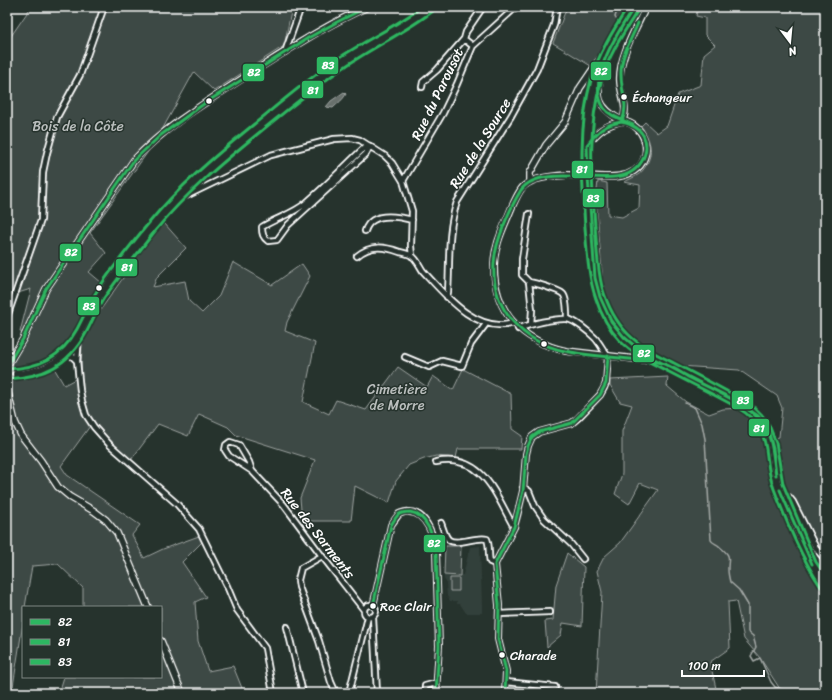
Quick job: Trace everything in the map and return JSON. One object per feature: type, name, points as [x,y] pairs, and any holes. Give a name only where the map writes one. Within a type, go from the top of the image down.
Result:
[{"type":"main road","points":[[16,374],[31,372],[46,367],[65,355],[79,336],[103,291],[151,228],[174,202],[227,154],[313,84],[355,54],[396,31],[430,7]]},
{"type":"main road","points":[[633,7],[613,41],[596,80],[589,115],[587,145],[593,264],[600,299],[610,319],[623,336],[634,346],[662,363],[749,408],[757,415],[766,428],[771,440],[775,472],[781,494],[812,564],[825,584]]},
{"type":"street","points":[[7,316],[41,220],[43,172],[57,117],[80,75],[104,7]]},
{"type":"street","points":[[285,52],[301,7]]},
{"type":"street","points":[[7,366],[20,344],[46,289],[134,160],[148,145],[169,127],[285,52],[330,24],[367,7]]},
{"type":"street","points":[[422,87],[424,82],[437,70],[464,39],[466,32],[483,7]]},
{"type":"street","name":"Rue du Parousot","points":[[403,182],[442,114],[457,84],[473,46],[516,7]]},
{"type":"street","name":"Rue de la Source","points":[[447,297],[450,232],[453,213],[457,202],[511,116],[537,69],[554,25],[557,7]]},
{"type":"street","points":[[587,145],[599,131],[622,121],[625,116],[625,107],[620,81],[621,69],[630,40],[646,7]]},
{"type":"street","points":[[464,39],[473,46]]},
{"type":"street","points":[[530,182],[530,173],[546,145],[565,122],[580,88],[613,41]]},
{"type":"street","points":[[604,62],[598,88],[600,100],[609,113],[632,125],[644,137],[646,151],[645,157],[641,165],[634,171],[625,175],[604,177],[568,175],[546,177],[523,186],[502,231],[496,251],[494,265],[496,285],[502,304],[514,324],[518,329],[538,342],[566,351],[662,363]]},
{"type":"street","points":[[174,202],[271,155],[334,139],[352,138],[360,140],[392,163],[403,182],[412,211],[412,256],[422,270],[447,297],[463,311],[486,324],[496,326],[514,324]]},
{"type":"street","points":[[370,146],[366,154],[288,225],[277,240],[268,241],[264,237],[262,228],[277,218],[301,206],[363,149],[370,146]]},
{"type":"street","points":[[327,182],[332,186]]},
{"type":"street","points":[[529,214],[522,259],[522,275],[529,282],[538,283],[562,294],[565,298],[567,319]]},
{"type":"street","points":[[366,228],[375,219],[385,217],[396,216],[412,220]]},
{"type":"street","points":[[357,256],[370,248],[377,247],[388,248],[412,256]]},
{"type":"street","points":[[529,282],[532,310],[531,324]]},
{"type":"street","points":[[505,693],[506,682],[504,661],[498,639],[499,614],[495,564],[514,527],[523,487],[526,454],[532,437],[539,432],[572,423],[600,395],[606,383],[608,356],[597,340],[574,322],[567,319],[531,324],[518,329]]},
{"type":"street","points":[[405,357],[429,367],[442,361],[462,366],[471,344],[486,324]]},
{"type":"street","points":[[79,336],[78,361],[82,401],[86,415],[94,427],[110,445],[176,503],[199,529],[237,610],[265,648],[273,693]]},
{"type":"street","points":[[65,355],[71,355],[78,361]]},
{"type":"street","points":[[7,389],[15,422],[21,434],[41,460],[58,487],[70,497],[106,520],[117,534],[148,606]]},
{"type":"street","name":"Rue des Sarments","points":[[252,472],[249,462],[239,444],[230,442],[226,445],[225,450],[229,456],[252,472],[284,505],[364,610]]},
{"type":"street","points":[[436,462],[452,460],[465,462],[475,469],[496,492],[514,527]]},
{"type":"street","points":[[523,487],[529,491],[544,519],[571,544],[583,558]]},
{"type":"street","points":[[781,494],[789,497],[793,502],[817,550],[825,559]]},
{"type":"street","points":[[371,606],[376,591],[391,525],[399,514],[408,512],[416,514],[422,518],[431,530],[436,552],[439,646],[436,693]]},
{"type":"street","points":[[440,523],[448,539],[451,541],[456,542],[482,537],[487,539],[489,559],[490,562],[495,564]]},
{"type":"street","points":[[322,556],[301,568],[298,580],[331,682],[336,693]]},
{"type":"street","points":[[370,617],[365,615],[364,610],[366,607],[371,606]]},
{"type":"street","points":[[348,693],[370,617],[376,614],[376,610],[371,606]]},
{"type":"street","points":[[499,614],[550,612]]},
{"type":"street","points":[[370,617],[378,693]]},
{"type":"street","points":[[288,626],[304,693]]},
{"type":"street","points":[[162,643],[182,693]]},
{"type":"street","points":[[506,682],[555,687]]},
{"type":"street","points":[[425,693],[425,686],[436,683]]},
{"type":"shaded area","points":[[344,92],[346,94],[345,96],[333,108],[326,107],[331,101]]},
{"type":"shaded area","points":[[480,546],[482,613],[466,613],[460,604],[457,604],[457,601],[450,601],[447,596],[444,575],[463,575],[470,547]]},
{"type":"green space","name":"Bois de la Côte","points":[[31,7],[292,7],[284,46],[214,91],[194,72],[157,139],[90,233],[106,253],[89,272],[102,283],[74,337],[59,355],[47,364],[18,370],[7,370],[29,334],[20,332],[31,289],[18,293],[7,294],[7,42]]},
{"type":"green space","points":[[567,7],[624,7],[609,40],[591,66],[553,43]]},
{"type":"green space","points":[[698,7],[825,7],[825,693],[781,693],[780,689],[760,658],[744,639],[736,601],[728,602],[730,648],[710,662],[717,693],[596,693],[602,592],[597,571],[604,557],[620,543],[658,490],[640,483],[629,504],[615,494],[622,474],[622,431],[632,405],[620,402],[610,385],[610,380],[668,377],[667,386],[686,402],[709,414],[723,409],[741,408],[755,419],[768,440],[779,437],[782,408],[777,396],[739,370],[680,366],[641,345],[625,330],[608,306],[603,284],[596,199],[598,181],[607,183],[608,215],[622,217],[639,208],[640,185],[624,182],[642,172],[649,159],[649,142],[641,126],[645,122],[657,133],[667,126],[678,94],[701,85],[704,54],[715,45],[705,35],[705,18],[696,16]]},
{"type":"green space","name":"Cimetière de Morre","points":[[164,223],[186,248],[157,277],[153,287],[185,281],[189,301],[202,313],[219,296],[233,262],[272,285],[302,264],[310,276],[287,322],[285,331],[315,343],[303,402],[329,414],[336,400],[366,410],[398,367],[427,387],[433,376],[453,390],[463,369],[511,394],[512,429],[522,436],[521,449],[458,449],[456,458],[436,456],[424,459],[409,465],[396,481],[389,503],[355,486],[351,521],[302,521],[300,498],[315,460],[236,435],[228,427],[199,414],[188,436],[158,424],[131,460],[90,426],[61,466],[67,475],[140,525],[132,535],[144,558],[163,549],[199,536],[203,541],[182,562],[206,597],[195,602],[198,641],[208,671],[233,666],[244,693],[59,693],[64,678],[162,678],[162,606],[83,606],[83,588],[58,564],[32,566],[25,606],[22,606],[22,629],[12,693],[7,693],[7,381],[33,376],[54,368],[64,385],[81,376],[82,339],[137,258]]},
{"type":"green space","points":[[445,546],[461,546],[460,576],[444,575]]},
{"type":"green space","points":[[567,553],[584,567],[582,626],[563,623],[561,635],[547,647],[545,621],[553,620],[556,585]]},
{"type":"green space","points":[[450,578],[459,578],[459,591],[450,591]]},
{"type":"waterway","points":[[616,19],[615,17],[618,7]]},
{"type":"waterway","points":[[685,403],[695,408],[702,424],[705,439],[711,540],[728,555],[728,572],[730,582],[739,590],[748,605],[748,632],[753,636],[756,647],[751,656],[754,661],[760,658],[771,682],[775,687],[793,693]]},
{"type":"tunnel","points":[[7,374],[16,374]]},
{"type":"transit line","name":"82","points":[[7,366],[23,339],[46,289],[134,160],[161,135],[205,103],[308,38],[367,7]]},
{"type":"transit line","name":"83","points":[[7,369],[39,364],[48,360],[64,347],[77,329],[95,294],[127,250],[172,197],[211,160],[306,82],[328,66],[349,51],[422,7]]},
{"type":"transit line","name":"81","points":[[628,7],[602,51],[594,70],[584,116],[582,153],[583,190],[587,255],[593,290],[600,311],[609,327],[625,346],[649,362],[738,408],[750,416],[758,425],[763,435],[770,477],[779,502],[801,552],[821,587]]},
{"type":"transit line","name":"82","points":[[633,125],[613,116],[604,108],[599,97],[599,84],[601,70],[606,56],[620,29],[634,7]]},
{"type":"transit line","name":"83","points":[[638,10],[617,44],[604,72],[594,118],[592,136],[593,190],[598,264],[602,287],[609,306],[619,324],[638,343],[752,405],[762,415],[769,425],[776,443],[783,484],[816,562],[825,575]]},
{"type":"transit line","name":"81","points":[[7,379],[32,376],[53,368],[63,362],[79,344],[104,298],[123,272],[167,217],[205,178],[313,90],[357,59],[412,26],[433,11]]},
{"type":"transit line","name":"82","points":[[622,121],[625,104],[621,81],[621,68],[626,49],[638,23]]},
{"type":"transit line","name":"82","points":[[622,122],[630,124],[639,130],[646,143],[646,151],[639,165],[633,171],[621,176],[588,177],[587,145],[606,126],[622,122]]},
{"type":"transit line","name":"82","points":[[588,177],[552,176],[534,180],[521,190],[504,225],[495,255],[494,280],[504,309],[512,321],[523,331],[535,340],[549,347],[583,354],[658,362],[675,369],[738,403],[756,416],[766,429],[772,448],[776,475]]},
{"type":"transit line","name":"82","points":[[588,177],[595,278],[600,297],[611,321],[624,337],[643,353],[741,404],[758,416],[769,434],[773,449],[776,475]]},
{"type":"transit line","name":"82","points":[[505,693],[506,671],[498,639],[499,605],[495,564],[514,527],[523,491],[528,446],[532,437],[539,432],[572,423],[600,395],[606,383],[608,356]]},
{"type":"transit line","name":"82","points":[[780,490],[812,564]]},
{"type":"transit line","name":"82","points":[[780,490],[812,564]]},
{"type":"transit line","name":"82","points":[[373,606],[391,525],[401,513],[410,512],[416,514],[421,517],[429,528],[436,552],[439,646],[436,693]]},
{"type":"place","name":"Échangeur","points":[[624,97]]},
{"type":"place","name":"Roc Clair","points":[[373,606]]},
{"type":"place","name":"Charade","points":[[502,655]]}]
